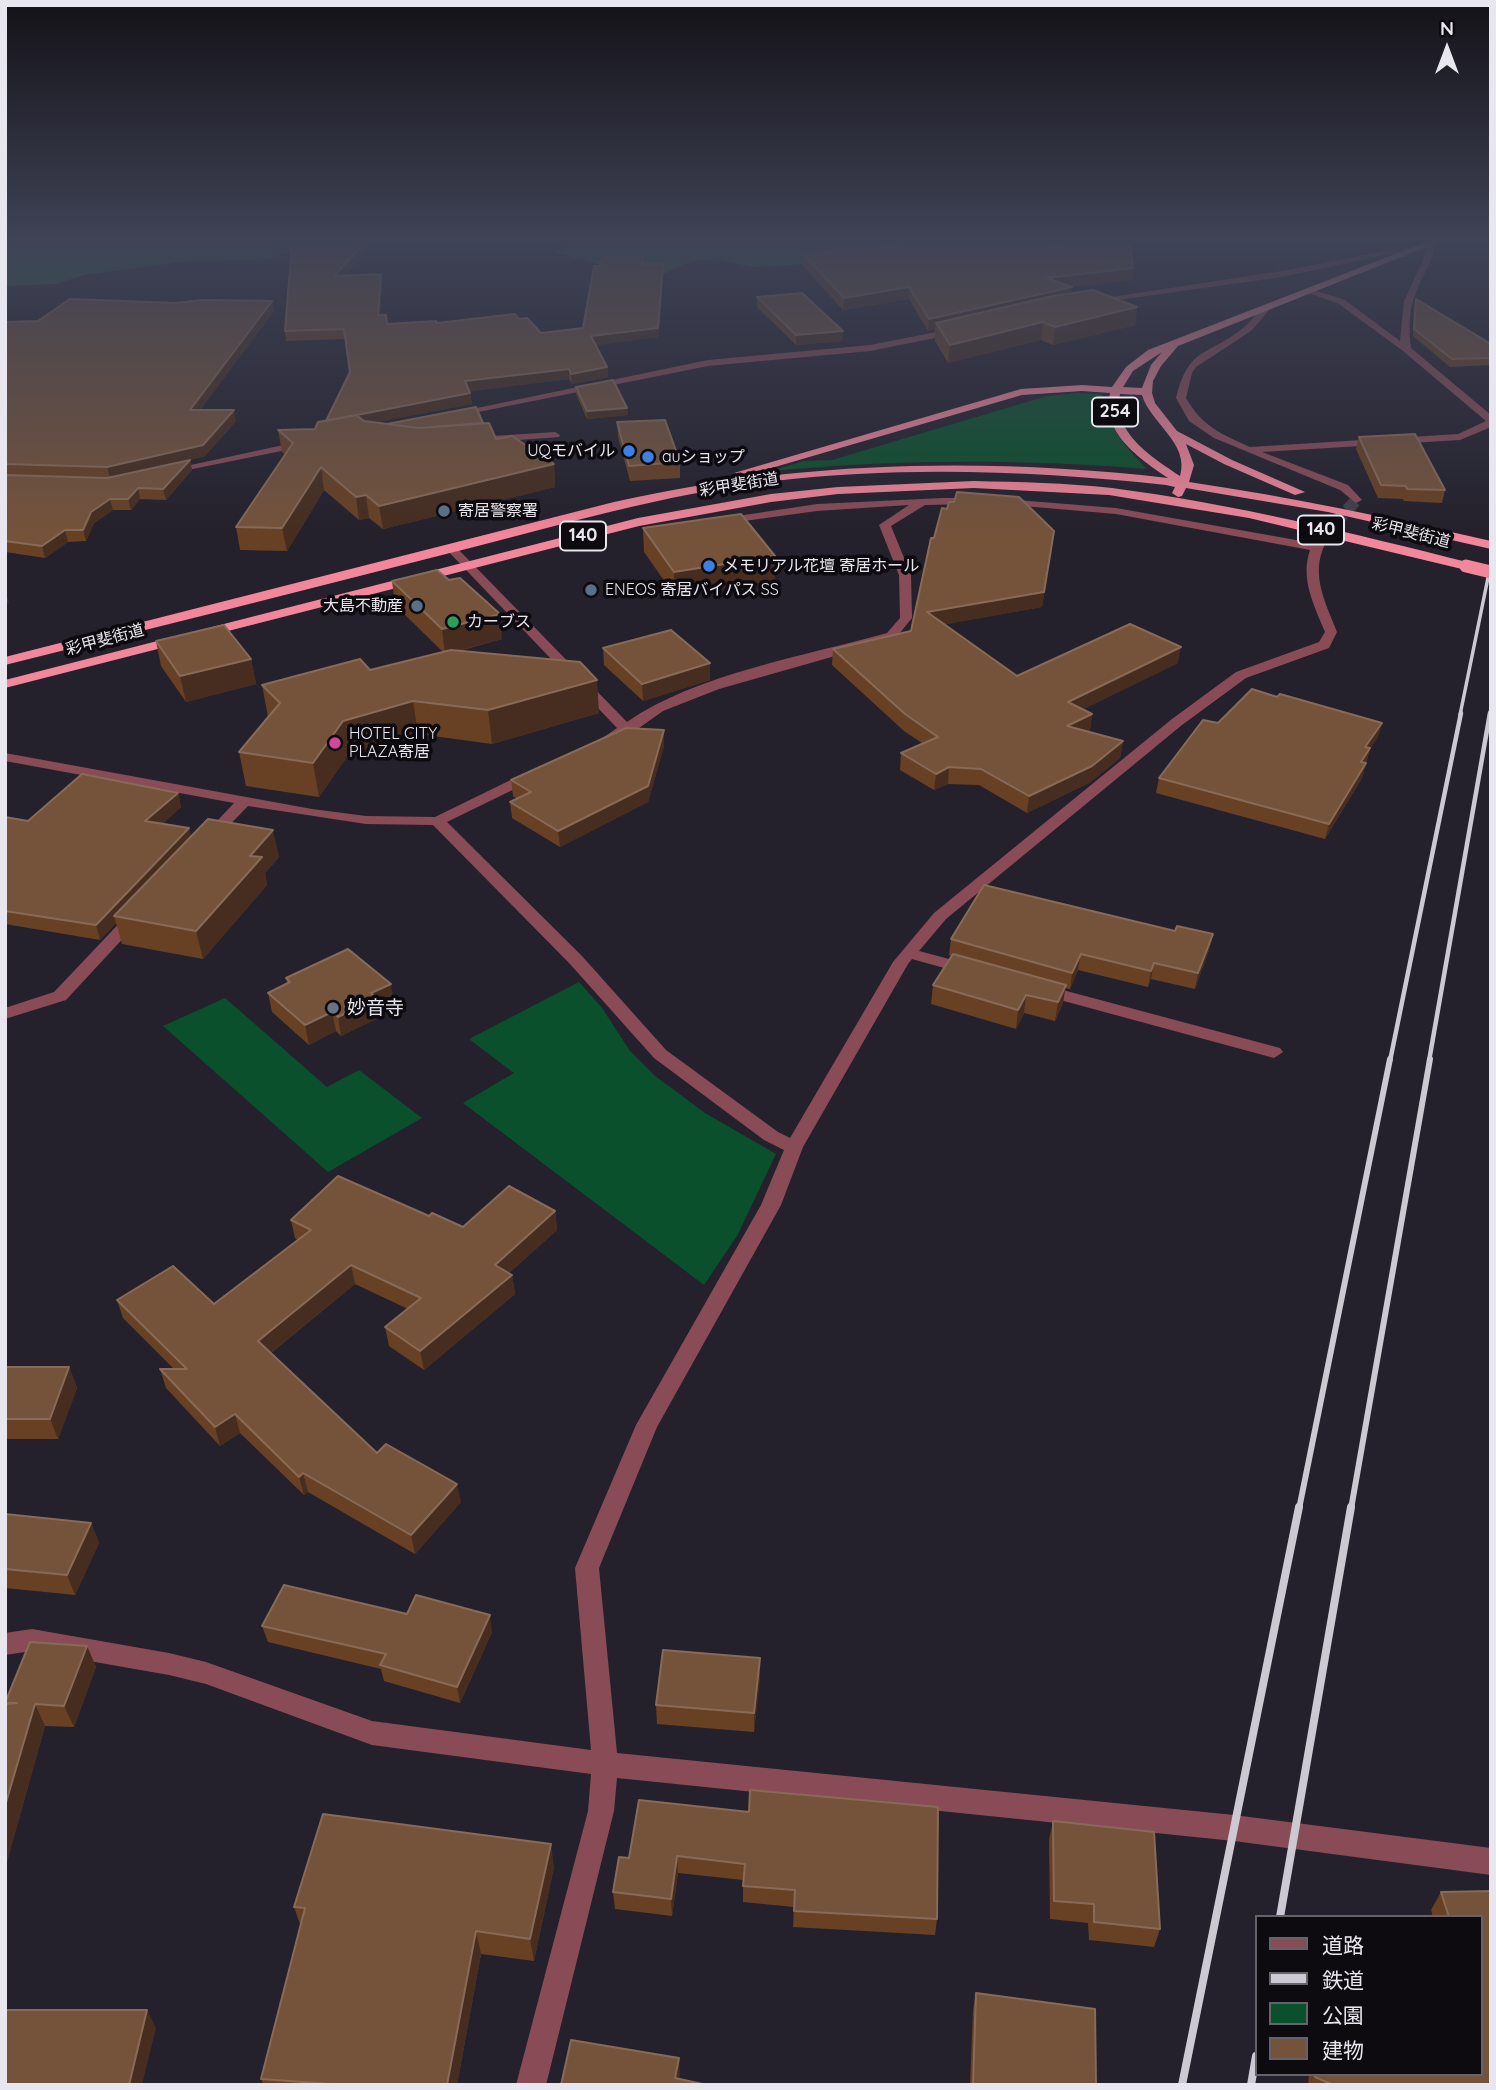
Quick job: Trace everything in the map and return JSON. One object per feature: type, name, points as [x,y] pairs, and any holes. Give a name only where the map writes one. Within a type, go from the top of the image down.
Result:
[{"type":"highway","name":"254","points":[[1182,483],[1127,439],[1112,402],[1114,390],[1126,370],[1139,359],[1187,340]]},
{"type":"highway","name":"254","points":[[1173,345],[1163,356],[1147,384],[1146,392],[1150,408],[1173,433],[1187,459],[1188,471],[1174,500]]},
{"type":"highway","points":[[669,494],[1021,392],[1048,388],[1146,392]]},
{"type":"highway","points":[[1173,433],[1260,477],[1375,517]]},
{"type":"highway","name":"彩甲斐街道","points":[[5,661],[669,494],[837,471],[940,468],[1098,472],[1265,495],[1375,517],[1491,545]]},
{"type":"highway","name":"彩甲斐街道","points":[[5,684],[638,522],[736,502],[819,492],[987,484],[1038,486],[1174,500],[1362,539],[1491,572]]},
{"type":"street","points":[[446,416],[708,363],[870,348],[914,340]]},
{"type":"street","points":[[1231,340],[1205,355],[1189,370],[1179,387],[1180,401],[1184,409],[1209,431],[1247,450],[1321,479],[1352,494],[1356,500]]},
{"type":"street","points":[[1247,450],[1460,437],[1491,421],[1393,340]]},
{"type":"street","points":[[1405,340],[1406,349]]},
{"type":"street","points":[[475,440],[555,435]]},
{"type":"street","points":[[150,475],[316,441]]},
{"type":"street","points":[[589,748],[627,730],[656,709],[715,686],[891,636],[906,618],[905,575],[885,525],[925,500]]},
{"type":"street","points":[[531,2085],[601,1811],[605,1764],[587,1569],[647,1425],[771,1205],[794,1147],[908,953],[940,916],[1188,714],[1241,675],[1324,645],[1331,632],[1309,569],[1319,542],[1116,511],[991,501],[862,502],[709,524]]},
{"type":"street","points":[[736,502],[750,516]]},
{"type":"street","points":[[638,522],[655,533]]},
{"type":"street","points":[[452,549],[627,730]]},
{"type":"street","points":[[5,757],[147,781],[244,801],[366,820],[438,821],[551,766]]},
{"type":"street","points":[[198,850],[244,801]]},
{"type":"street","points":[[438,821],[576,960],[660,1054],[771,1136],[794,1147]]},
{"type":"street","points":[[5,1014],[60,996],[152,898]]},
{"type":"street","points":[[908,953],[987,974]]},
{"type":"street","points":[[1026,985],[1274,1052]]},
{"type":"street","points":[[5,1644],[32,1640],[169,1664],[206,1673],[372,1733],[605,1764],[1234,1828],[1491,1862]]},
{"type":"green space","points":[[1102,394],[1118,435],[1147,469],[1053,463],[959,462],[866,464],[771,471],[804,461],[832,460],[1047,396]]},
{"type":"green space","points":[[579,982],[602,1008],[630,1051],[655,1076],[705,1113],[776,1154],[737,1236],[704,1285],[463,1103],[514,1073],[469,1039]]},
{"type":"green space","points":[[225,998],[327,1087],[359,1070],[422,1118],[328,1172],[163,1026]]},
{"type":"building","points":[[5,340],[243,340],[190,410],[234,410],[203,445],[107,467],[5,464]]},
{"type":"building","points":[[345,340],[593,340],[607,367],[571,374],[569,369],[465,381],[470,393],[326,421],[350,372]]},
{"type":"building","points":[[947,340],[972,340],[950,345]]},
{"type":"building","points":[[1427,340],[1484,340],[1491,344],[1491,358],[1452,359]]},
{"type":"building","points":[[613,380],[627,408],[587,411],[576,387]]},
{"type":"building","points":[[476,407],[483,423],[419,428],[387,424]]},
{"type":"building","points":[[356,415],[364,421],[419,428],[489,423],[496,439],[512,436],[554,464],[379,506],[366,495],[356,497],[321,467],[282,528],[236,527],[293,443],[278,430],[315,429],[318,422]]},
{"type":"building","name":"auショップ","points":[[665,420],[680,462],[629,466],[617,422]]},
{"type":"building","points":[[1415,434],[1445,490],[1381,485],[1359,437]]},
{"type":"building","points":[[190,460],[163,489],[138,488],[128,499],[110,499],[91,512],[83,530],[65,530],[42,546],[5,541],[5,475],[107,478]]},
{"type":"building","points":[[957,492],[1019,497],[1054,531],[1044,592],[927,612],[1017,676],[1130,624],[1181,647],[1068,702],[1092,714],[1067,726],[1123,741],[1092,766],[1029,796],[981,769],[949,767],[936,774],[901,753],[938,737],[905,714],[833,649],[911,631],[931,538],[934,538],[942,508],[947,509],[949,502],[954,502]]},
{"type":"building","points":[[741,514],[775,556],[674,572],[643,528]]},
{"type":"building","points":[[437,570],[449,580],[460,578],[500,614],[442,629],[392,581]]},
{"type":"building","points":[[224,625],[251,659],[180,676],[156,641]]},
{"type":"building","points":[[671,630],[710,663],[642,684],[603,648]]},
{"type":"building","points":[[451,650],[580,662],[597,680],[488,710],[413,701],[343,721],[313,763],[239,752],[280,703],[262,685],[360,659],[370,670]]},
{"type":"building","points":[[1252,689],[1277,697],[1280,694],[1382,723],[1365,747],[1370,748],[1361,762],[1366,763],[1329,824],[1159,778],[1203,720],[1218,723]]},
{"type":"building","points":[[626,728],[664,730],[648,786],[558,831],[510,802],[531,792],[511,780]]},
{"type":"building","points":[[82,774],[178,793],[145,821],[189,828],[96,925],[5,911],[5,817],[28,821]]},
{"type":"building","points":[[208,819],[273,830],[250,856],[262,857],[196,931],[114,916]]},
{"type":"building","points":[[984,885],[1175,931],[1177,926],[1213,934],[1198,973],[1154,963],[1151,971],[1081,954],[1072,973],[951,939]]},
{"type":"building","points":[[348,949],[391,984],[371,993],[376,998],[338,1017],[332,1012],[305,1025],[268,993],[290,982],[286,978]]},
{"type":"building","points":[[953,954],[1066,985],[1058,1002],[1026,995],[1018,1010],[933,985]]},
{"type":"building","points":[[338,1176],[429,1216],[432,1213],[463,1227],[509,1186],[555,1211],[495,1265],[512,1275],[420,1351],[385,1327],[421,1298],[351,1265],[258,1341],[377,1453],[386,1444],[457,1484],[411,1535],[303,1473],[299,1477],[235,1414],[215,1427],[160,1369],[187,1369],[117,1300],[173,1266],[214,1304],[311,1230],[291,1220]]},
{"type":"building","points":[[5,1367],[69,1367],[50,1419],[5,1419]]},
{"type":"building","points":[[5,1514],[91,1523],[67,1575],[5,1569]]},
{"type":"building","points":[[284,1585],[407,1614],[416,1595],[490,1615],[457,1687],[380,1665],[386,1654],[262,1626]]},
{"type":"building","points":[[30,1642],[87,1646],[64,1706],[35,1704],[5,1806],[5,1704],[17,1703],[5,1703]]},
{"type":"building","points":[[663,1650],[760,1658],[754,1713],[656,1705]]},
{"type":"building","points":[[750,1790],[938,1807],[937,1919],[794,1911],[795,1890],[743,1886],[745,1864],[677,1856],[671,1899],[613,1892],[619,1857],[629,1858],[639,1800],[749,1812]]},
{"type":"building","points":[[323,1814],[551,1844],[530,1939],[476,1931],[447,2085],[345,2085],[261,2079],[305,1908],[294,1907]]},
{"type":"building","points":[[1053,1821],[1154,1832],[1160,1929],[1094,1922],[1094,1904],[1054,1901]]},
{"type":"building","points":[[1491,1891],[1491,2085],[1333,2085],[1315,2077],[1482,2076],[1482,1915],[1448,1915],[1441,1892]]},
{"type":"building","points":[[976,1993],[1095,2009],[1096,2085],[973,2085]]},
{"type":"building","points":[[5,2010],[147,2010],[129,2085],[5,2085]]},
{"type":"building","points":[[571,2040],[679,2058],[675,2078],[707,2085],[561,2085]]},
{"type":"tunnel","points":[[1323,537],[1356,500]]},
{"type":"railway","points":[[1460,715],[1491,563]]},
{"type":"railway","points":[[1490,715],[1491,707]]},
{"type":"railway","points":[[1390,1061],[1461,713]]},
{"type":"railway","points":[[1429,1061],[1490,713]]},
{"type":"railway","points":[[1299,1509],[1390,1059]]},
{"type":"railway","points":[[1351,1509],[1430,1059]]},
{"type":"railway","points":[[1182,2085],[1299,1507]]},
{"type":"railway","points":[[1280,1915],[1351,1507]]},
{"type":"railway","points":[[1251,2085],[1254,2068]]},
{"type":"place","name":"UQモバイル","points":[[629,451]]},
{"type":"place","name":"auショップ","points":[[648,457]]},
{"type":"place","name":"寄居警察署","points":[[444,511]]},
{"type":"place","name":"メモリアル花壇 寄居ホール","points":[[709,566]]},
{"type":"place","name":"ENEOS 寄居バイパス SS","points":[[591,590]]},
{"type":"place","name":"大島不動産","points":[[417,606]]},
{"type":"place","name":"カーブス","points":[[453,622]]},
{"type":"place","name":"HOTEL CITY PLAZA寄居","points":[[335,743]]},
{"type":"place","name":"妙音寺","points":[[333,1008]]}]
